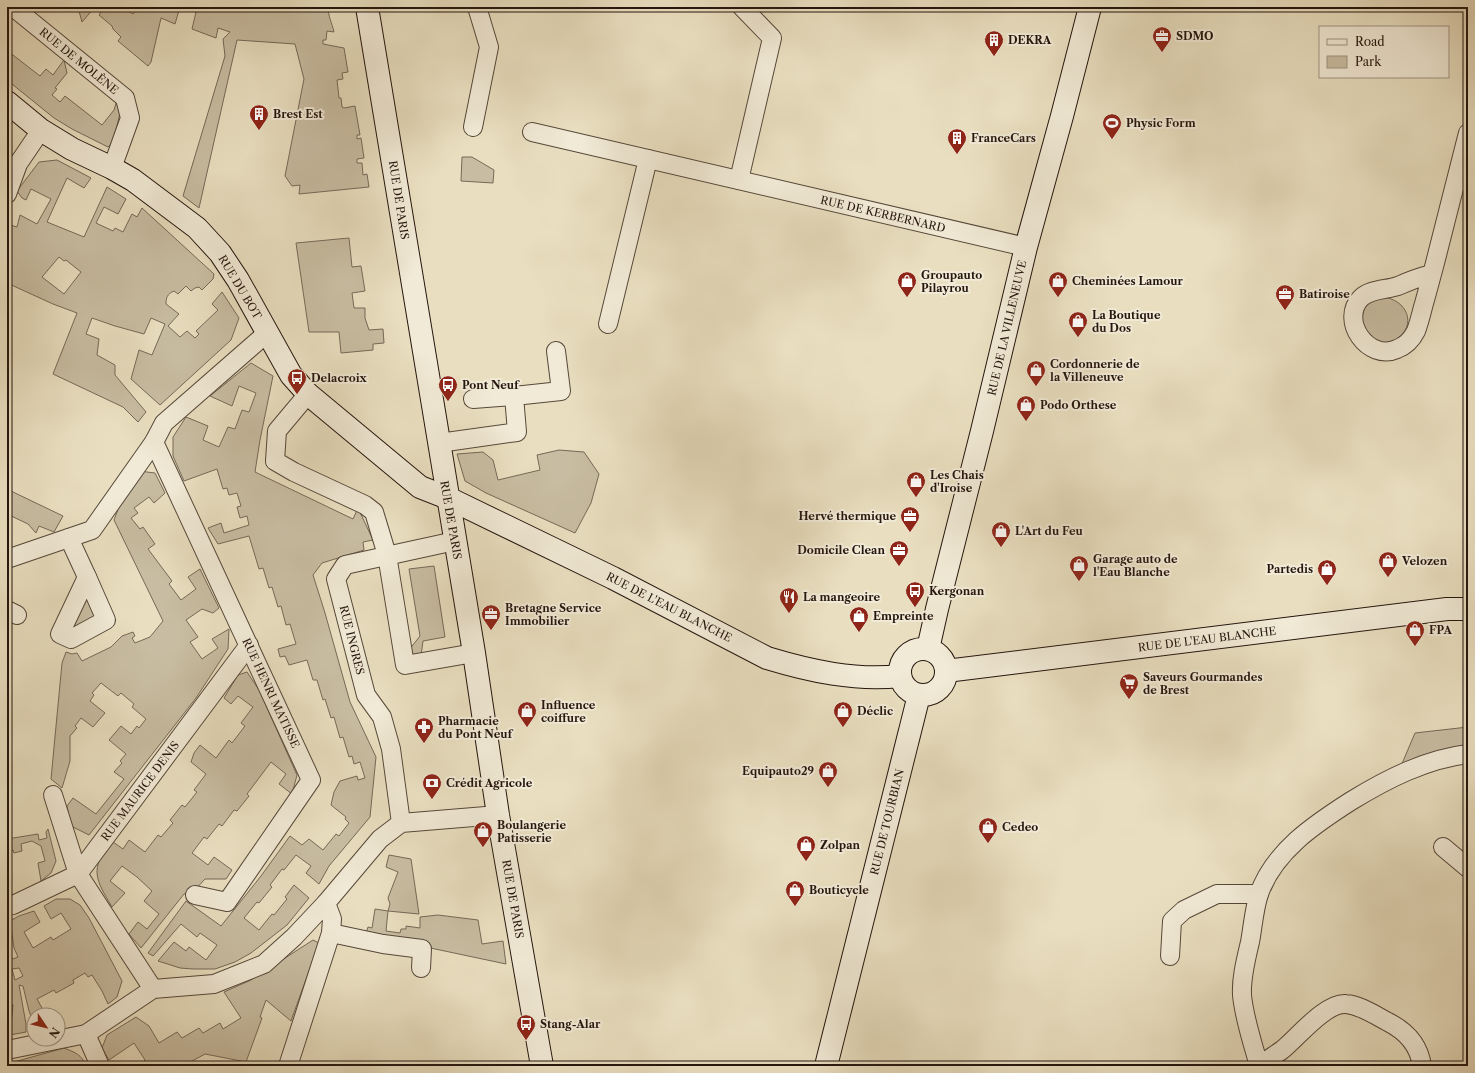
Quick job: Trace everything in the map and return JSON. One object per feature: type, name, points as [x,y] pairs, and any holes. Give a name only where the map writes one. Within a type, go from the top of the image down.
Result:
[{"type":"main road","name":"RUE DE PARIS","points":[[367,7],[474,653],[498,815],[542,1066]]},
{"type":"main road","name":"RUE DE LA VILLENEUVE","points":[[928,649],[1026,247],[1090,7]]},
{"type":"main road","name":"RUE DU BOT","points":[[7,102],[41,130],[133,180],[197,228],[220,253],[235,275],[291,375],[308,394],[420,487],[448,498]]},
{"type":"main road","name":"RUE DE L'EAU BLANCHE","points":[[448,498],[613,578],[767,658],[825,674],[884,678],[900,676]]},
{"type":"main road","name":"RUE DE L'EAU BLANCHE","points":[[946,671],[1447,609],[1468,608]]},
{"type":"main road","points":[[922,648],[933,651],[941,657],[944,661],[946,671],[946,677],[940,687],[930,694],[911,692],[905,686],[900,676],[902,663],[909,653],[922,648]]},
{"type":"main road","name":"RUE DE TOURBIAN","points":[[826,1066],[919,694]]},
{"type":"street","name":"RUE DE MOLÈNE","points":[[13,7],[124,98],[130,118],[112,168]]},
{"type":"street","points":[[473,127],[489,47],[477,7]]},
{"type":"street","points":[[739,180],[772,38],[742,7]]},
{"type":"street","points":[[7,194],[18,164],[41,130]]},
{"type":"street","name":"RUE DE KERBERNARD","points":[[532,132],[1026,247]]},
{"type":"street","points":[[1432,274],[1413,279],[1396,286],[1368,293],[1361,297],[1354,307],[1353,317],[1355,326],[1362,341],[1377,351],[1386,352],[1401,348],[1416,331],[1432,274],[1468,133]]},
{"type":"street","points":[[608,324],[648,159]]},
{"type":"street","points":[[7,559],[92,530],[154,442],[164,423],[267,332]]},
{"type":"street","points":[[473,399],[562,391],[556,351]]},
{"type":"street","points":[[308,394],[278,431],[275,461],[294,472],[365,505],[374,512],[387,555],[405,665],[474,653]]},
{"type":"street","points":[[439,443],[517,432],[514,396]]},
{"type":"street","name":"RUE HENRI MATISSE","points":[[154,442],[311,780],[227,902],[195,895]]},
{"type":"street","points":[[69,538],[87,576]]},
{"type":"street","name":"RUE INGRES","points":[[401,823],[391,749],[382,717],[366,695],[336,579],[345,565],[455,541]]},
{"type":"street","name":"RUE MAURICE DENIS","points":[[7,906],[13,905],[78,874],[249,645]]},
{"type":"street","points":[[1422,1066],[1416,1047],[1404,1033],[1393,1024],[1358,1007],[1345,1003],[1334,1006],[1326,1011],[1281,1050],[1259,1066],[1242,995],[1244,969],[1259,894],[1269,874],[1282,855],[1300,837],[1344,806],[1383,782],[1420,766],[1452,756],[1468,754]]},
{"type":"street","points":[[53,795],[78,874],[153,989]]},
{"type":"street","points":[[7,1050],[86,1034],[153,989],[214,984],[264,964],[294,937],[326,903],[380,839],[401,823],[498,815]]},
{"type":"street","points":[[1443,847],[1468,868]]},
{"type":"street","points":[[1170,956],[1172,921],[1184,910],[1217,894],[1259,894]]},
{"type":"street","points":[[288,1066],[331,933],[332,919],[326,903]]},
{"type":"street","points":[[331,933],[383,944],[422,949],[421,968]]},
{"type":"street","points":[[86,1034],[100,1066]]},
{"type":"green space","points":[[74,7],[95,7],[82,22],[79,11]]},
{"type":"green space","points":[[104,7],[131,7],[128,11],[133,14],[138,8],[136,7],[180,7],[175,24],[161,18],[151,62],[148,66],[118,41],[121,37],[112,26],[99,15]]},
{"type":"green space","points":[[189,7],[328,7],[334,32],[327,31],[326,40],[323,40],[323,44],[344,48],[348,72],[342,73],[343,79],[337,80],[339,98],[341,98],[342,107],[344,108],[355,106],[360,135],[357,135],[357,139],[361,138],[364,158],[357,159],[357,163],[362,163],[363,175],[367,174],[369,187],[299,194],[300,185],[292,186],[285,176],[304,79],[295,44],[237,40],[199,208],[183,196],[225,56],[223,39],[230,32],[218,28],[216,38],[192,29],[196,12],[188,10]]},
{"type":"green space","points":[[9,52],[40,76],[46,69],[53,75],[64,60],[67,73],[55,88],[57,89],[52,95],[60,102],[65,96],[102,125],[114,110],[117,100],[121,109],[113,142],[108,147],[72,129],[54,118],[7,80],[7,54]]},
{"type":"green space","points":[[462,157],[472,157],[494,170],[493,183],[461,181]]},
{"type":"green space","points":[[57,160],[91,178],[84,188],[67,178],[47,222],[84,237],[107,187],[126,199],[118,214],[104,207],[96,223],[113,231],[115,228],[123,232],[132,214],[137,217],[142,208],[214,274],[213,279],[202,290],[199,287],[191,291],[186,286],[178,294],[174,291],[167,296],[166,304],[179,314],[168,326],[180,337],[187,331],[195,338],[199,334],[196,331],[218,310],[212,304],[222,292],[239,318],[231,340],[160,405],[131,379],[139,350],[152,355],[165,324],[151,318],[144,334],[92,318],[86,334],[99,339],[97,355],[115,365],[115,375],[146,412],[138,422],[123,407],[53,374],[77,313],[7,283],[7,276],[11,263],[7,261],[7,224],[17,227],[20,215],[37,224],[51,199],[31,189],[26,200],[22,198],[17,191],[39,162]],"holes":[[[59,257],[64,261],[66,260],[81,272],[64,294],[42,277]]]},
{"type":"green space","points":[[349,238],[352,267],[361,266],[365,291],[352,293],[354,308],[365,308],[365,318],[369,330],[383,329],[384,343],[373,344],[373,350],[341,353],[339,332],[309,332],[296,243]]},
{"type":"green space","points":[[1382,297],[1398,302],[1407,314],[1407,327],[1403,334],[1391,344],[1375,343],[1361,325],[1364,310],[1368,304],[1371,301]]},
{"type":"green space","points":[[251,363],[273,376],[255,472],[353,519],[358,508],[373,540],[363,542],[364,550],[322,563],[313,575],[350,702],[376,757],[370,817],[329,866],[319,884],[306,873],[311,866],[296,855],[284,870],[282,869],[270,885],[272,887],[259,903],[257,902],[244,918],[259,930],[287,899],[285,897],[294,885],[309,898],[287,925],[251,953],[235,962],[215,969],[180,968],[158,961],[174,942],[186,951],[189,947],[206,960],[217,945],[200,933],[197,937],[181,924],[153,956],[148,953],[186,901],[221,926],[261,876],[290,836],[302,845],[309,839],[323,850],[336,834],[339,836],[349,823],[345,819],[346,817],[331,805],[334,792],[340,781],[357,776],[358,780],[365,778],[360,762],[354,764],[352,756],[349,757],[343,737],[340,738],[334,717],[331,718],[325,699],[323,700],[317,680],[313,680],[307,660],[289,665],[285,656],[280,657],[278,649],[296,644],[290,624],[286,625],[281,606],[278,607],[272,587],[269,588],[263,568],[259,569],[249,536],[218,544],[208,528],[221,523],[224,533],[249,525],[247,516],[240,518],[237,507],[241,506],[237,493],[229,495],[227,488],[223,489],[217,469],[184,481],[173,456],[173,437],[186,417],[208,426],[203,440],[219,447],[228,427],[235,429],[242,410],[249,412],[256,393],[239,386],[232,406],[210,396]]},
{"type":"green space","points":[[559,450],[584,452],[599,474],[591,503],[575,533],[486,493],[465,481],[457,454],[483,452],[493,460],[498,480],[540,470],[537,455]]},
{"type":"green space","points":[[139,471],[155,473],[165,493],[154,503],[149,497],[134,508],[138,513],[131,518],[140,529],[143,527],[155,544],[148,549],[172,581],[169,584],[181,600],[196,589],[188,577],[200,569],[219,608],[213,613],[202,609],[186,620],[198,637],[190,642],[202,659],[218,648],[212,639],[229,629],[228,649],[196,698],[89,835],[71,826],[67,806],[73,798],[96,814],[124,779],[114,772],[122,763],[120,761],[126,754],[109,740],[121,726],[131,734],[137,726],[139,728],[146,719],[132,707],[134,704],[121,693],[118,696],[101,683],[92,693],[94,695],[90,701],[105,713],[93,727],[81,718],[75,726],[77,728],[70,736],[70,761],[62,788],[51,779],[62,663],[66,652],[72,654],[77,653],[82,661],[111,647],[122,636],[133,632],[135,636],[132,638],[135,643],[150,637],[163,621],[114,520],[122,499]]},
{"type":"green space","points":[[7,487],[13,492],[63,516],[54,532],[39,526],[36,533],[28,524],[7,514]]},
{"type":"green space","points":[[434,566],[445,637],[423,641],[421,656],[411,655],[409,650],[420,636],[409,569]]},
{"type":"green space","points":[[85,600],[90,601],[98,621],[71,632]]},
{"type":"green space","points":[[247,672],[259,690],[297,775],[292,794],[279,784],[286,774],[271,762],[247,794],[249,796],[237,811],[234,810],[222,826],[219,824],[207,839],[204,837],[192,853],[208,865],[214,857],[232,870],[226,879],[205,879],[193,892],[184,894],[141,948],[129,934],[138,922],[147,929],[159,914],[144,901],[152,891],[122,866],[110,881],[125,893],[112,907],[102,889],[97,874],[97,867],[100,859],[113,842],[123,849],[129,840],[145,852],[158,835],[161,837],[173,823],[170,820],[182,805],[185,807],[197,792],[194,790],[206,774],[191,762],[194,753],[200,745],[216,758],[229,740],[232,743],[245,726],[241,723],[253,707],[238,696],[231,704],[224,698],[238,675]]},
{"type":"green space","points":[[1468,727],[1468,761],[1401,766],[1415,733]]},
{"type":"green space","points":[[48,829],[56,861],[51,873],[41,881],[38,863],[45,861],[41,846],[32,841],[21,844],[22,851],[14,853],[13,850],[7,851],[7,839],[38,834],[39,840],[47,838],[46,832]]},
{"type":"green space","points":[[389,855],[411,859],[419,914],[388,911],[390,904],[388,898],[398,872],[386,867]]},
{"type":"green space","points":[[56,899],[70,899],[80,905],[89,918],[122,981],[117,997],[108,1004],[92,975],[88,977],[85,973],[73,980],[74,983],[56,993],[54,990],[37,999],[42,1007],[28,1007],[23,986],[19,985],[26,1032],[10,1035],[13,1005],[7,1004],[7,942],[10,955],[13,959],[18,957],[14,948],[10,921],[34,911],[40,922],[24,932],[33,948],[51,937],[53,940],[71,929],[61,913],[51,919],[44,906]],"holes":[[[19,968],[23,976],[15,980],[12,969]]]},
{"type":"green space","points":[[375,909],[388,911],[386,931],[400,933],[401,929],[406,929],[406,926],[420,928],[420,917],[438,915],[478,920],[482,944],[503,941],[506,964],[421,946],[364,939],[368,927],[372,928]]},
{"type":"green space","points":[[313,940],[319,943],[291,1021],[266,1000],[260,1017],[262,1018],[246,1062],[205,1054],[183,1066],[146,1066],[143,1062],[145,1060],[134,1043],[109,1060],[102,1048],[107,1035],[136,1017],[149,1026],[159,1043],[177,1032],[182,1038],[199,1028],[203,1033],[220,1023],[223,1029],[241,1018],[224,992],[251,980]]},
{"type":"green space","points":[[64,1048],[78,1054],[86,1066],[7,1066],[14,1062]]},
{"type":"place","name":"SDMO","points":[[1162,53]]},
{"type":"place","name":"DEKRA","points":[[994,57]]},
{"type":"place","name":"Brest Est","points":[[259,131]]},
{"type":"place","name":"Physic Form","points":[[1112,140]]},
{"type":"place","name":"FranceCars","points":[[957,155]]},
{"type":"place","name":"Groupauto Pilayrou","points":[[907,298]]},
{"type":"place","name":"Cheminées Lamour","points":[[1058,298]]},
{"type":"place","name":"Batiroise","points":[[1285,311]]},
{"type":"place","name":"La Boutique du Dos","points":[[1078,338]]},
{"type":"place","name":"Cordonnerie de la Villeneuve","points":[[1036,387]]},
{"type":"place","name":"Delacroix","points":[[297,395]]},
{"type":"place","name":"Pont Neuf","points":[[448,402]]},
{"type":"place","name":"Podo Orthese","points":[[1026,422]]},
{"type":"place","name":"Les Chais d'Iroise","points":[[916,498]]},
{"type":"place","name":"Hervé thermique","points":[[910,533]]},
{"type":"place","name":"L'Art du Feu","points":[[1001,548]]},
{"type":"place","name":"Domicile Clean","points":[[899,567]]},
{"type":"place","name":"Velozen","points":[[1388,578]]},
{"type":"place","name":"Garage auto de l'Eau Blanche","points":[[1079,582]]},
{"type":"place","name":"Partedis","points":[[1327,586]]},
{"type":"place","name":"Kergonan","points":[[915,608]]},
{"type":"place","name":"La mangeoire","points":[[789,614]]},
{"type":"place","name":"Bretagne Service Immobilier","points":[[491,631]]},
{"type":"place","name":"Empreinte","points":[[859,633]]},
{"type":"place","name":"FPA","points":[[1415,647]]},
{"type":"place","name":"Saveurs Gourmandes de Brest","points":[[1129,700]]},
{"type":"place","name":"Influence coiffure","points":[[527,728]]},
{"type":"place","name":"Déclic","points":[[843,728]]},
{"type":"place","name":"Pharmacie du Pont Neuf","points":[[424,744]]},
{"type":"place","name":"Equipauto29","points":[[828,788]]},
{"type":"place","name":"Crédit Agricole","points":[[432,800]]},
{"type":"place","name":"Cedeo","points":[[988,844]]},
{"type":"place","name":"Boulangerie Patisserie","points":[[483,848]]},
{"type":"place","name":"Zolpan","points":[[806,862]]},
{"type":"place","name":"Bouticycle","points":[[795,907]]},
{"type":"place","name":"Stang-Alar","points":[[526,1041]]}]
